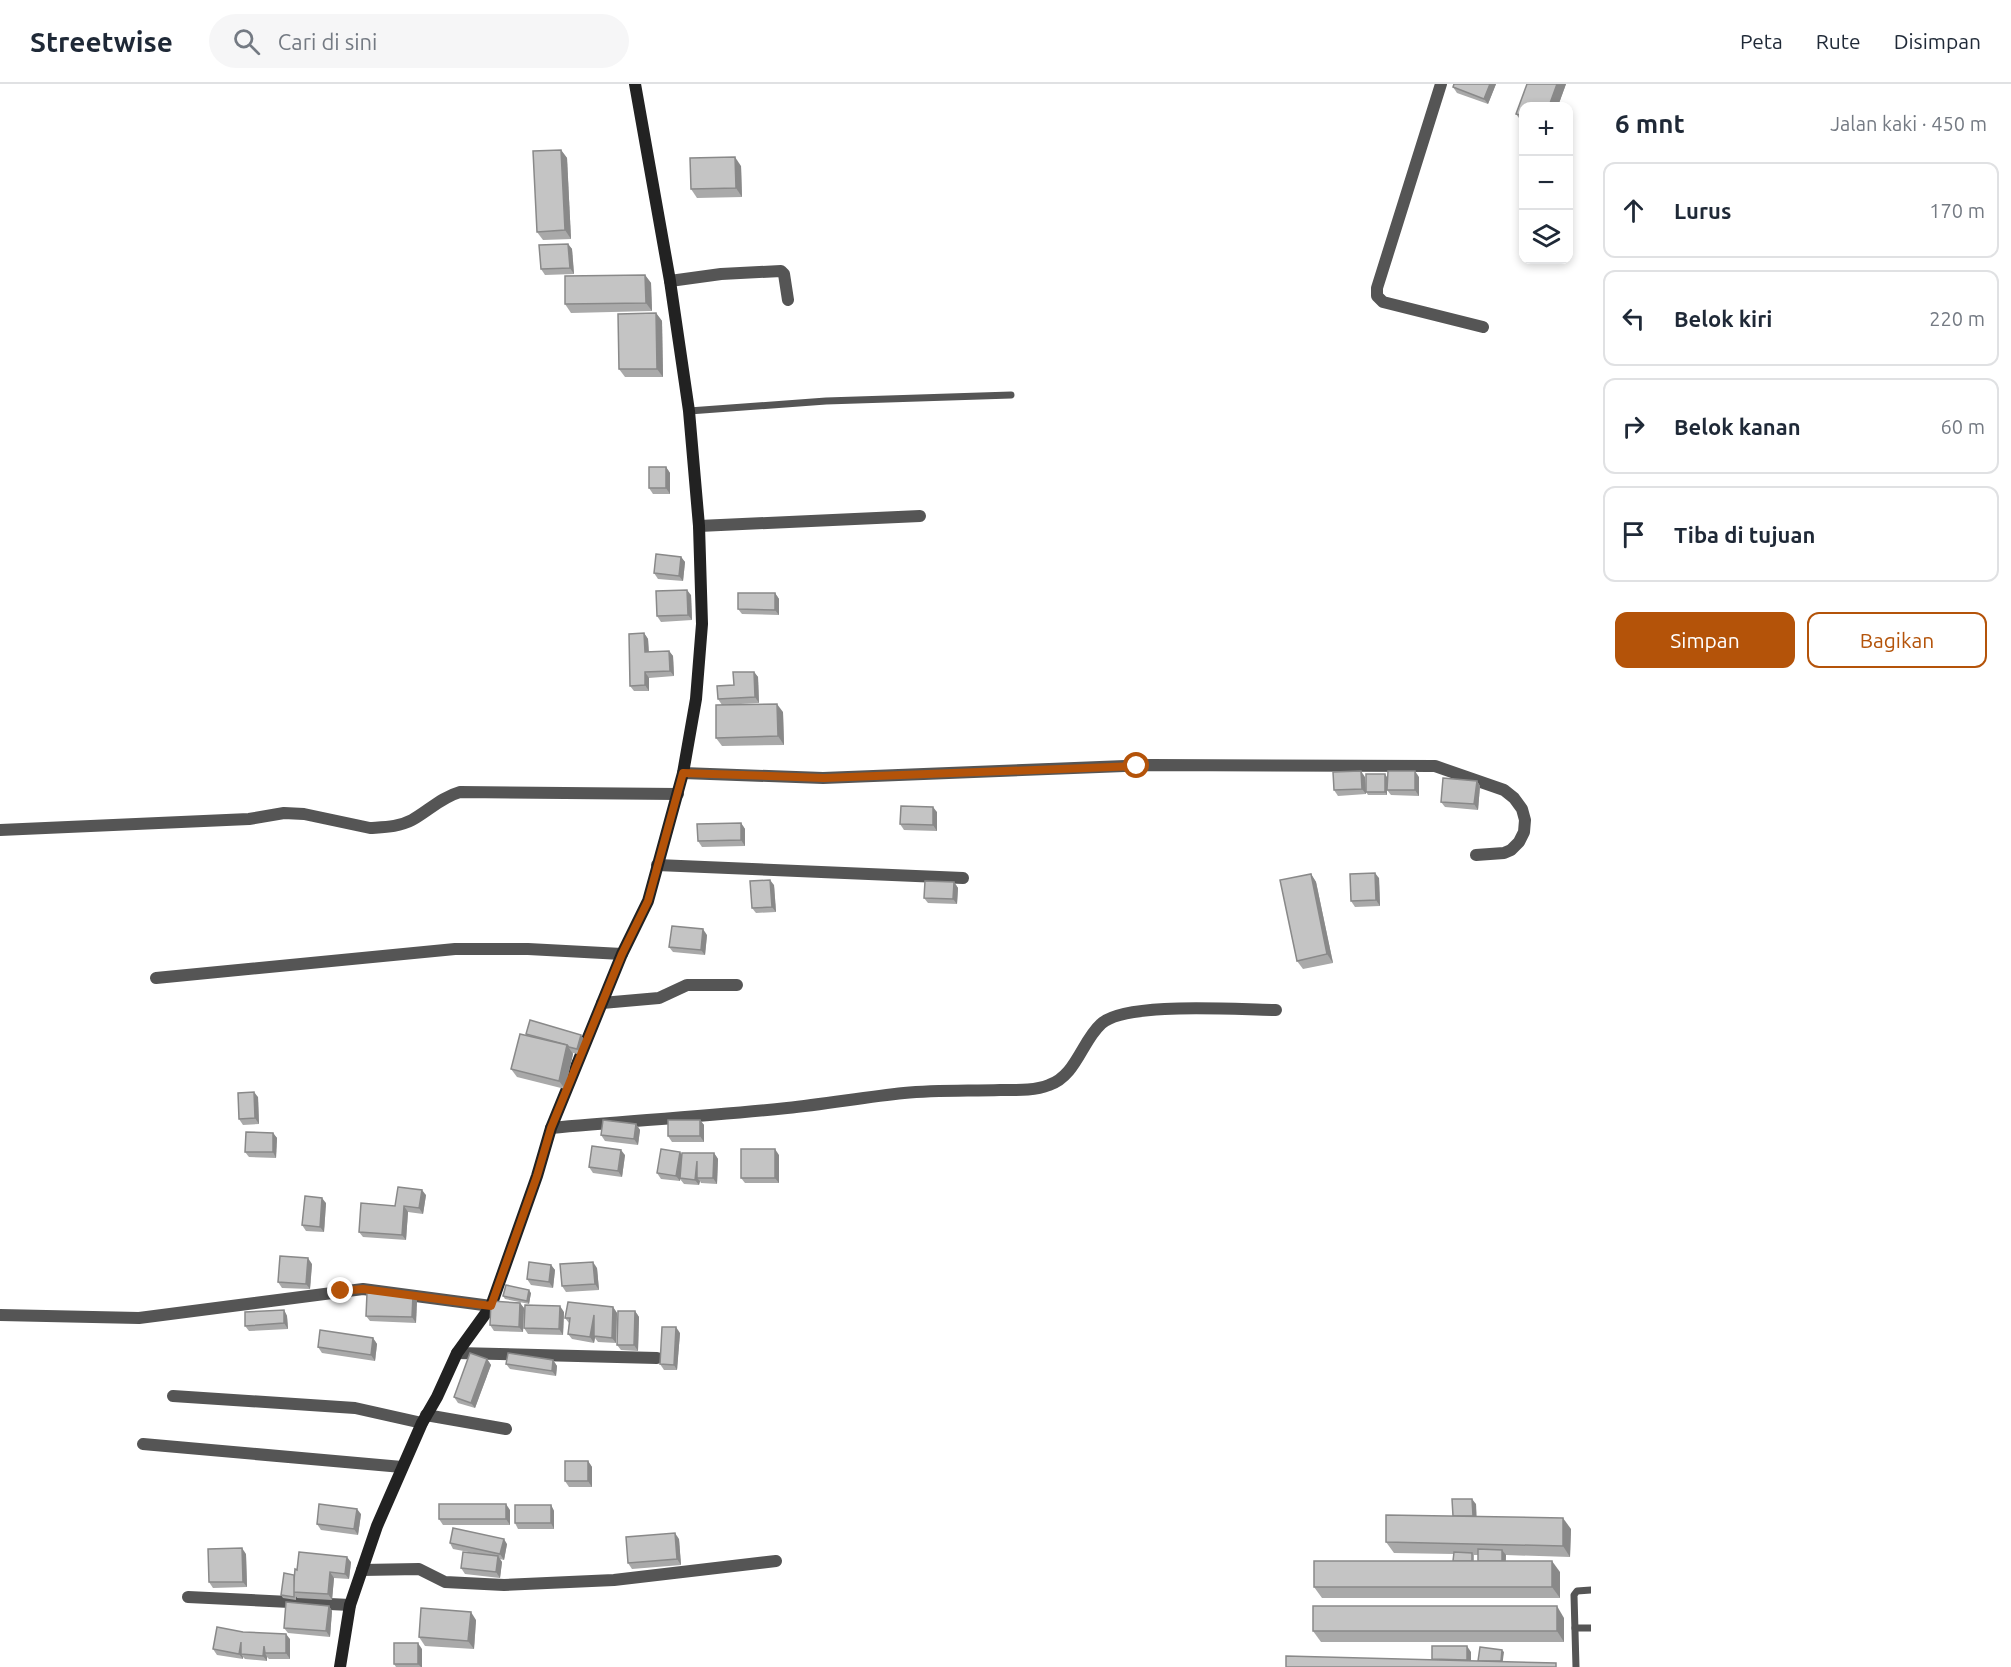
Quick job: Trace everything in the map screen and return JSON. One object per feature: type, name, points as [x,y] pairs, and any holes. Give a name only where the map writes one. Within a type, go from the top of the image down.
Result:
[{"type":"main road","points":[[340,1667],[350,1605],[376,1526],[424,1419],[457,1353],[491,1306],[537,1176],[551,1128],[622,954],[648,901],[683,773],[696,699],[702,624],[699,526],[689,411],[670,281],[635,84]]},
{"type":"street","points":[[1441,84],[1377,288],[1377,296],[1383,302],[1483,327]]},
{"type":"street","points":[[670,281],[732,273],[781,272],[784,274],[788,300]]},
{"type":"street","points":[[699,526],[920,516]]},
{"type":"street","points":[[683,773],[824,778],[1150,765],[1435,766],[1504,790],[1522,809],[1525,820],[1524,832],[1519,842],[1504,853],[1476,855]]},
{"type":"street","points":[[0,830],[249,819],[284,813],[304,814],[370,828],[393,826],[411,821],[450,795],[460,792],[678,794]]},
{"type":"street","points":[[657,865],[963,878]]},
{"type":"street","points":[[156,978],[455,949],[544,949],[622,954]]},
{"type":"street","points":[[602,1003],[660,998],[687,985],[737,985]]},
{"type":"street","points":[[551,1128],[777,1109],[904,1093],[1025,1090],[1049,1085],[1061,1079],[1089,1037],[1102,1022],[1111,1017],[1132,1012],[1173,1009],[1276,1010]]},
{"type":"street","points":[[0,1315],[140,1318],[351,1289],[491,1306]]},
{"type":"street","points":[[457,1353],[657,1358]]},
{"type":"street","points":[[173,1396],[355,1408],[506,1429]]},
{"type":"street","points":[[143,1444],[402,1467]]},
{"type":"street","points":[[362,1570],[419,1569],[445,1582],[491,1585],[614,1580],[776,1561]]},
{"type":"street","points":[[188,1597],[350,1605]]},
{"type":"lane","points":[[689,411],[826,401],[1011,394]]},
{"type":"lane","points":[[1576,1667],[1574,1595],[1577,1591],[1591,1590]]},
{"type":"lane","points":[[1575,1629],[1591,1628]]},
{"type":"building","points":[[1454,84],[1490,84],[1484,99],[1453,87]]},
{"type":"building","points":[[1527,84],[1557,84],[1550,102],[1520,102]]},
{"type":"building","points":[[561,150],[565,230],[537,232],[533,151]]},
{"type":"building","points":[[735,157],[736,188],[691,189],[690,158]]},
{"type":"building","points":[[568,244],[570,268],[541,269],[539,245]]},
{"type":"building","points":[[645,275],[646,303],[565,304],[565,276]]},
{"type":"building","points":[[656,313],[657,369],[619,369],[618,314]]},
{"type":"building","points":[[649,467],[666,467],[666,488],[649,488]]},
{"type":"building","points":[[656,554],[681,557],[679,576],[654,573]]},
{"type":"building","points":[[687,590],[688,615],[657,616],[656,591]]},
{"type":"building","points":[[738,593],[775,593],[775,610],[738,609]]},
{"type":"building","points":[[644,633],[645,652],[669,651],[670,671],[645,672],[645,685],[630,686],[629,634]]},
{"type":"building","points":[[733,672],[754,672],[755,697],[718,699],[717,686],[734,685]]},
{"type":"building","points":[[777,704],[778,736],[716,738],[716,705]]},
{"type":"building","points":[[1361,771],[1362,789],[1334,790],[1333,772]]},
{"type":"building","points":[[1388,771],[1415,771],[1415,790],[1387,790]]},
{"type":"building","points":[[1366,774],[1385,774],[1385,792],[1366,792]]},
{"type":"building","points":[[1443,778],[1477,781],[1474,804],[1441,802]]},
{"type":"building","points":[[901,806],[933,807],[933,825],[900,824]]},
{"type":"building","points":[[741,823],[741,840],[698,841],[697,824]]},
{"type":"building","points":[[1375,873],[1376,900],[1351,901],[1350,874]]},
{"type":"building","points":[[1311,874],[1327,954],[1297,961],[1280,880]]},
{"type":"building","points":[[770,880],[772,907],[752,908],[750,881]]},
{"type":"building","points":[[925,881],[954,882],[953,899],[924,898]]},
{"type":"building","points":[[672,926],[703,929],[701,950],[669,947]]},
{"type":"building","points":[[530,1020],[581,1035],[577,1049],[526,1034]]},
{"type":"building","points":[[520,1034],[567,1045],[559,1081],[511,1069]]},
{"type":"building","points":[[254,1092],[255,1118],[239,1119],[238,1093]]},
{"type":"building","points":[[603,1120],[636,1124],[634,1139],[601,1135]]},
{"type":"building","points":[[668,1120],[700,1120],[700,1136],[668,1136]]},
{"type":"building","points":[[246,1132],[273,1133],[273,1152],[245,1152]]},
{"type":"building","points":[[592,1146],[621,1150],[618,1171],[589,1167]]},
{"type":"building","points":[[661,1149],[680,1152],[676,1176],[657,1173]]},
{"type":"building","points":[[741,1149],[775,1149],[775,1178],[741,1178]]},
{"type":"building","points":[[682,1153],[714,1153],[713,1178],[697,1178],[697,1161],[695,1180],[680,1178]]},
{"type":"building","points":[[398,1187],[422,1190],[419,1208],[404,1206],[402,1235],[359,1232],[361,1203],[395,1206]]},
{"type":"building","points":[[305,1196],[322,1198],[320,1227],[302,1225]]},
{"type":"building","points":[[280,1256],[308,1258],[306,1284],[278,1282]]},
{"type":"building","points":[[529,1262],[551,1265],[549,1282],[527,1279]]},
{"type":"building","points":[[593,1262],[595,1284],[562,1286],[560,1264]]},
{"type":"building","points":[[506,1285],[529,1290],[527,1301],[503,1296]]},
{"type":"building","points":[[367,1293],[413,1295],[412,1317],[366,1316]]},
{"type":"building","points":[[491,1301],[520,1303],[519,1327],[490,1325]]},
{"type":"building","points":[[568,1302],[613,1307],[612,1338],[594,1336],[594,1315],[590,1337],[568,1334],[570,1318],[565,1318]]},
{"type":"building","points":[[525,1305],[560,1306],[559,1329],[524,1328]]},
{"type":"building","points":[[284,1310],[284,1323],[245,1326],[245,1312]]},
{"type":"building","points":[[618,1311],[635,1311],[634,1345],[617,1345]]},
{"type":"building","points":[[662,1327],[676,1327],[674,1365],[660,1364]]},
{"type":"building","points":[[320,1330],[373,1338],[371,1355],[318,1347]]},
{"type":"building","points":[[470,1353],[487,1359],[471,1403],[454,1397]]},
{"type":"building","points":[[508,1353],[553,1360],[552,1371],[506,1364]]},
{"type":"building","points":[[565,1461],[588,1461],[588,1481],[565,1481]]},
{"type":"building","points":[[1452,1499],[1472,1499],[1473,1516],[1453,1516]]},
{"type":"building","points":[[319,1504],[357,1509],[354,1529],[317,1524]]},
{"type":"building","points":[[439,1504],[506,1504],[506,1519],[439,1519]]},
{"type":"building","points":[[515,1505],[551,1505],[551,1523],[515,1523]]},
{"type":"building","points":[[1386,1515],[1563,1518],[1563,1546],[1386,1542]]},
{"type":"building","points":[[453,1528],[504,1539],[500,1554],[450,1543]]},
{"type":"building","points":[[675,1533],[677,1559],[628,1563],[626,1537]]},
{"type":"building","points":[[242,1548],[243,1582],[209,1582],[208,1549]]},
{"type":"building","points":[[1478,1549],[1502,1550],[1502,1561],[1478,1561]]},
{"type":"building","points":[[299,1552],[347,1557],[345,1574],[330,1572],[328,1594],[293,1592]]},
{"type":"building","points":[[463,1552],[498,1556],[496,1572],[461,1568]]},
{"type":"building","points":[[1454,1552],[1472,1553],[1472,1561],[1453,1561]]},
{"type":"building","points":[[1314,1561],[1552,1561],[1552,1587],[1314,1587]]},
{"type":"building","points":[[284,1573],[294,1575],[294,1597],[281,1595]]},
{"type":"building","points":[[286,1602],[329,1606],[326,1631],[284,1628]]},
{"type":"building","points":[[1313,1606],[1557,1606],[1557,1631],[1313,1631]]},
{"type":"building","points":[[421,1608],[471,1612],[468,1641],[419,1637]]},
{"type":"building","points":[[217,1627],[243,1632],[286,1634],[286,1653],[265,1653],[264,1646],[263,1656],[241,1654],[241,1642],[239,1654],[213,1649]]},
{"type":"building","points":[[394,1643],[418,1643],[418,1664],[394,1664]]},
{"type":"building","points":[[1432,1646],[1467,1646],[1467,1660],[1432,1659]]},
{"type":"building","points":[[1480,1647],[1502,1650],[1501,1661],[1478,1661]]},
{"type":"building","points":[[1286,1656],[1556,1663],[1556,1667],[1286,1667]]},
{"type":"route","points":[[341,1291],[363,1289],[491,1306],[537,1176],[551,1128],[622,954],[648,901],[683,773],[824,778],[1137,766]]}]
